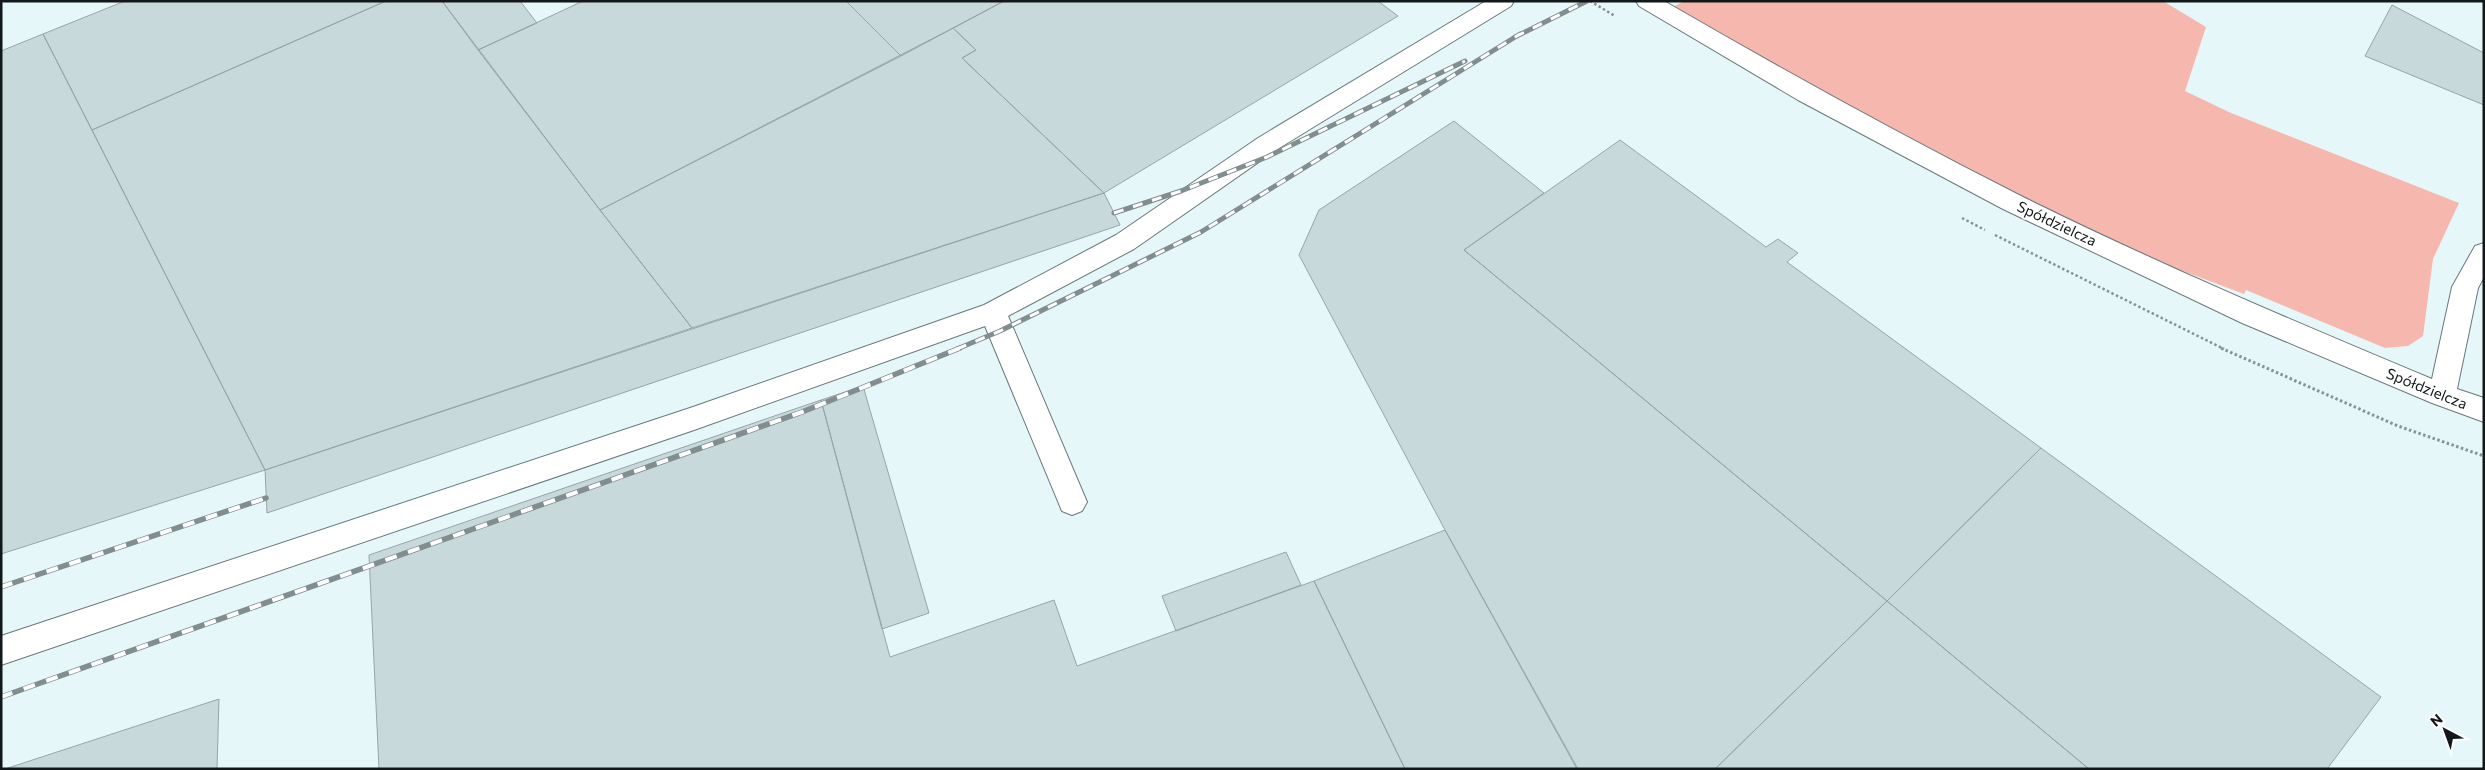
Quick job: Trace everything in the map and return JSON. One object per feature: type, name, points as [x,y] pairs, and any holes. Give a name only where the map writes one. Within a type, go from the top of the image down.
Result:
[{"type":"street","points":[[1,651],[684,421],[993,312],[1125,242],[1267,144],[1503,1]]},
{"type":"street","name":"Spółdzielcza","points":[[1647,1],[1806,94],[2012,202],[2251,315],[2442,395],[2484,410]]},
{"type":"street","points":[[2442,395],[2465,287],[2484,253]]},
{"type":"street","points":[[993,312],[1072,502]]},
{"type":"shaded area","points":[[1685,1],[2163,1],[2206,27],[2185,91],[2231,113],[2459,203],[2433,259],[2423,336],[2408,346],[2385,348],[2246,290],[2244,294],[2055,223],[1664,11]]},
{"type":"building","points":[[125,1],[386,1],[92,130],[43,34]]},
{"type":"building","points":[[386,1],[442,1],[692,328],[265,470],[92,130]]},
{"type":"building","points":[[442,1],[520,1],[537,23],[478,50]]},
{"type":"building","points":[[583,1],[846,1],[901,56],[600,210],[478,50]]},
{"type":"building","points":[[846,1],[1004,1],[901,56]]},
{"type":"building","points":[[1004,1],[1378,1],[1398,16],[1104,193],[962,58],[976,50],[953,28]]},
{"type":"building","points":[[2392,5],[2484,53],[2484,105],[2365,56]]},
{"type":"building","points":[[953,28],[976,50],[962,58],[1104,193],[692,328],[600,210]]},
{"type":"building","points":[[43,34],[265,470],[1,554],[1,51]]},
{"type":"building","points":[[1454,121],[1544,193],[1464,250],[1887,601],[1715,769],[1578,769],[1445,530],[1299,255],[1319,210]]},
{"type":"building","points":[[1620,140],[1766,247],[1778,239],[1798,253],[1787,262],[2041,448],[1887,601],[1464,250]]},
{"type":"building","points":[[1104,193],[1120,225],[267,513],[265,470]]},
{"type":"building","points":[[863,386],[929,613],[882,629],[821,400]]},
{"type":"building","points":[[821,400],[890,657],[1054,600],[1077,666],[1314,581],[1405,769],[379,769],[369,555]]},
{"type":"building","points":[[2041,448],[2381,697],[2327,769],[2089,769],[1887,601]]},
{"type":"building","points":[[1445,530],[1577,769],[1405,769],[1314,581]]},
{"type":"building","points":[[1286,552],[1301,585],[1176,631],[1162,596]]},
{"type":"building","points":[[1887,601],[2089,769],[1715,769]]},
{"type":"building","points":[[219,699],[217,769],[5,769]]},
{"type":"railway","points":[[1516,37],[1587,1]]},
{"type":"railway","points":[[1516,37],[1520,34]]},
{"type":"railway","points":[[957,349],[1000,331],[1201,232],[1516,37]]},
{"type":"railway","points":[[1114,213],[1181,191],[1267,157],[1465,61]]},
{"type":"railway","points":[[1,697],[802,412],[960,348]]},
{"type":"railway","points":[[1,587],[266,498]]}]
